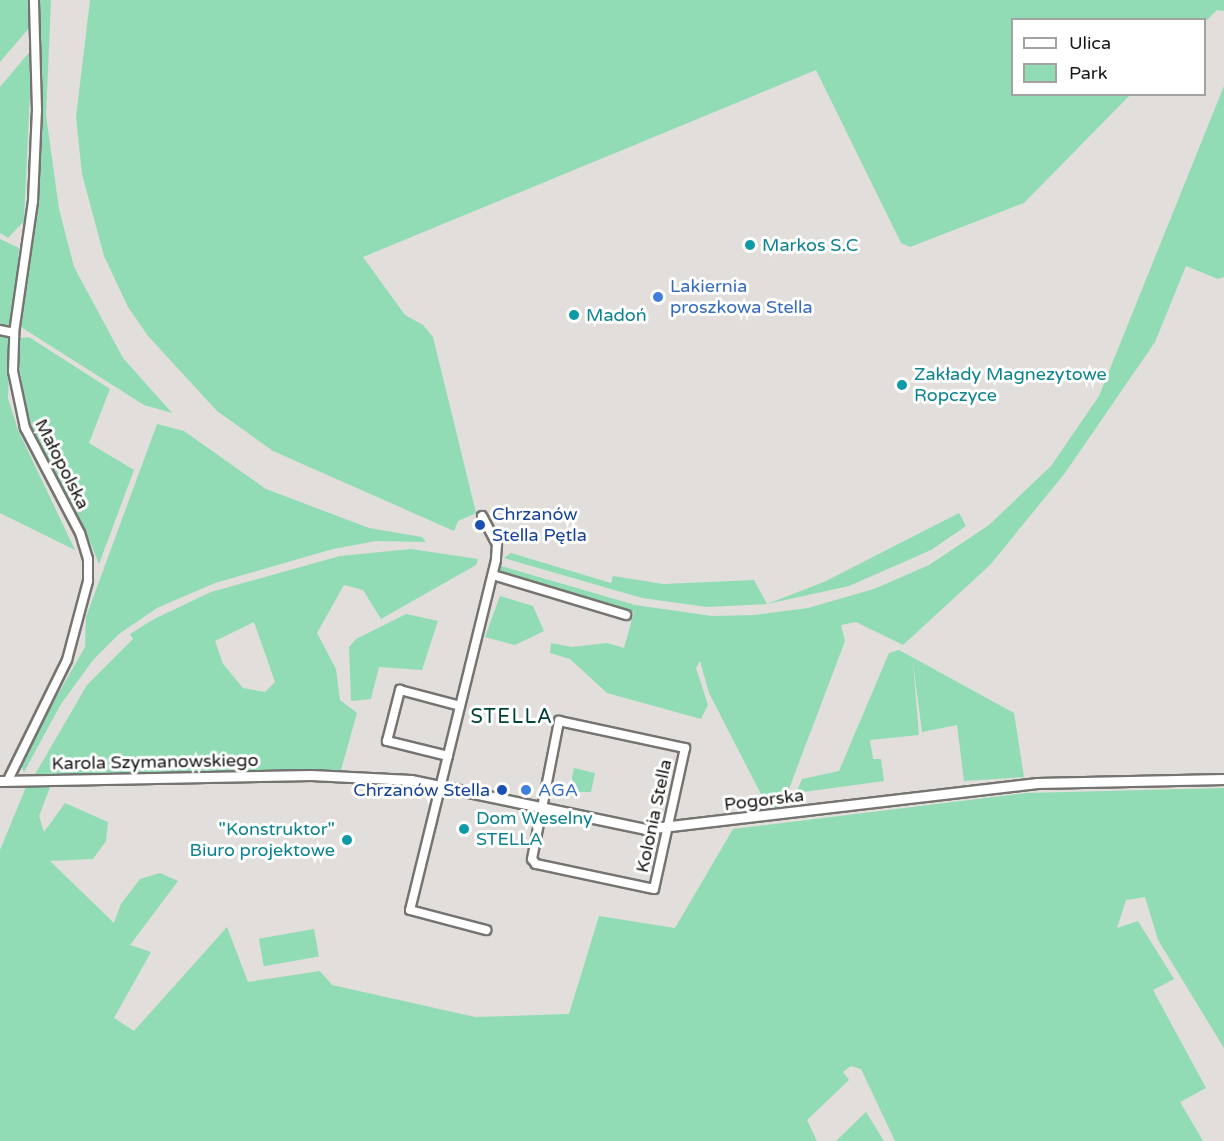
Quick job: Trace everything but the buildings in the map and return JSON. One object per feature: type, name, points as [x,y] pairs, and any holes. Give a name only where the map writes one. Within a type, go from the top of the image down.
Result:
[{"type":"street","name":"Małopolska","points":[[4,781],[67,660],[88,581],[88,559],[80,533],[25,428],[14,380],[14,333],[33,201],[37,110],[33,0]]},
{"type":"street","points":[[0,330],[14,333]]},
{"type":"street","points":[[482,516],[497,544],[493,576],[410,910],[486,930]]},
{"type":"street","points":[[493,576],[626,615]]},
{"type":"street","points":[[448,756],[387,741],[400,690],[460,706]]},
{"type":"street","name":"Kolonia Stella","points":[[559,722],[685,748],[667,829],[654,889],[536,864],[531,859],[559,722]]},
{"type":"street","name":"Karola Szymanowskiego","points":[[4,781],[312,775]]},
{"type":"street","name":"Pogorska","points":[[312,775],[442,784],[645,829],[667,829],[1037,783],[1224,779]]},
{"type":"green space","points":[[0,0],[28,0],[29,28],[0,62]]},
{"type":"green space","points":[[39,0],[51,0],[46,115],[59,209],[74,267],[123,358],[172,413],[144,405],[21,327],[42,146]]},
{"type":"green space","points":[[90,0],[1224,0],[1224,11],[1217,10],[1206,21],[1206,18],[1011,18],[1011,96],[1129,96],[1024,203],[910,247],[901,243],[816,70],[363,257],[405,315],[423,325],[433,337],[476,513],[458,521],[454,531],[273,451],[217,411],[148,336],[128,307],[104,256],[82,174],[76,117]]},
{"type":"green space","points":[[32,49],[24,221],[8,238],[0,233],[0,87]]},
{"type":"green space","points":[[1224,86],[1224,277],[1218,279],[1186,266],[1155,342],[1065,473],[990,565],[903,645],[856,622],[841,625],[845,641],[781,810],[765,802],[709,693],[700,661],[696,668],[708,705],[701,719],[607,693],[570,659],[550,653],[551,643],[572,647],[607,643],[624,648],[634,612],[499,574],[501,566],[635,605],[712,616],[754,615],[808,608],[874,589],[929,565],[989,525],[1051,466],[1099,396]]},
{"type":"green space","points":[[0,239],[19,248],[13,325],[9,329],[0,327]]},
{"type":"green space","points":[[0,334],[10,339],[8,398],[18,430],[75,550],[0,513]]},
{"type":"green space","points":[[29,337],[110,389],[89,443],[134,470],[99,564],[85,530],[27,417],[18,356],[20,338]]},
{"type":"green space","points":[[157,424],[184,431],[266,489],[369,528],[422,537],[426,542],[376,541],[333,549],[215,583],[157,608],[119,634],[93,660],[61,704],[24,772],[19,762],[85,647],[86,617]]},
{"type":"green space","points":[[959,513],[966,526],[931,550],[849,586],[767,604],[824,582]]},
{"type":"green space","points":[[411,549],[478,559],[476,565],[381,619],[363,590],[344,585],[317,633],[336,669],[340,700],[357,713],[341,770],[34,776],[87,685],[133,639],[130,634],[154,619],[211,592],[340,556]],"holes":[[[254,622],[275,682],[265,692],[243,688],[223,664],[215,641]]]},
{"type":"green space","points":[[511,553],[611,583],[613,576],[663,584],[754,580],[767,604],[707,607],[642,598],[504,558]]},
{"type":"green space","points":[[500,596],[533,606],[544,631],[515,645],[485,637]]},
{"type":"green space","points":[[406,614],[438,621],[422,670],[379,667],[371,699],[351,701],[349,647],[356,639]]},
{"type":"green space","points":[[899,650],[1014,713],[1024,777],[964,781],[957,725],[922,732],[913,663],[919,735],[870,740],[873,759],[881,759],[884,781],[796,793],[802,779],[839,771],[889,653]]},
{"type":"green space","points":[[574,768],[595,773],[591,792],[569,792]]},
{"type":"green space","points":[[26,787],[50,787],[39,816],[44,832],[65,803],[108,822],[106,841],[93,859],[50,861],[114,923],[121,904],[140,879],[160,873],[178,881],[130,945],[151,952],[114,1018],[134,1031],[227,927],[248,982],[320,971],[332,985],[475,1017],[569,1014],[599,916],[675,928],[733,829],[1026,793],[1224,788],[1224,1048],[1158,940],[1145,897],[1126,900],[1117,928],[1138,921],[1174,979],[1153,990],[1206,1088],[1180,1102],[1203,1141],[895,1141],[861,1069],[851,1066],[843,1072],[849,1080],[807,1120],[817,1141],[0,1141],[0,850]]},
{"type":"green space","points":[[314,929],[319,957],[264,966],[259,939]]},
{"type":"green space","points":[[866,1112],[884,1141],[836,1141]]},
{"type":"place","name":"Markos S.C","points":[[750,245]]},
{"type":"place","name":"Lakiernia proszkowa Stella","points":[[658,297]]},
{"type":"place","name":"Madoń","points":[[574,315]]},
{"type":"place","name":"Zakłady Magnezytowe Ropczyce","points":[[902,385]]},
{"type":"place","name":"Chrzanów Stella Pętla","points":[[480,525]]},
{"type":"place","name":"Chrzanów Stella","points":[[502,790]]},
{"type":"place","name":"AGA","points":[[526,790]]},
{"type":"place","name":"Dom Weselny STELLA","points":[[464,829]]},
{"type":"place","name":"\"Konstruktor\" Biuro projektowe","points":[[347,840]]},
{"type":"district","name":"STELLA","points":[[512,717]]}]
